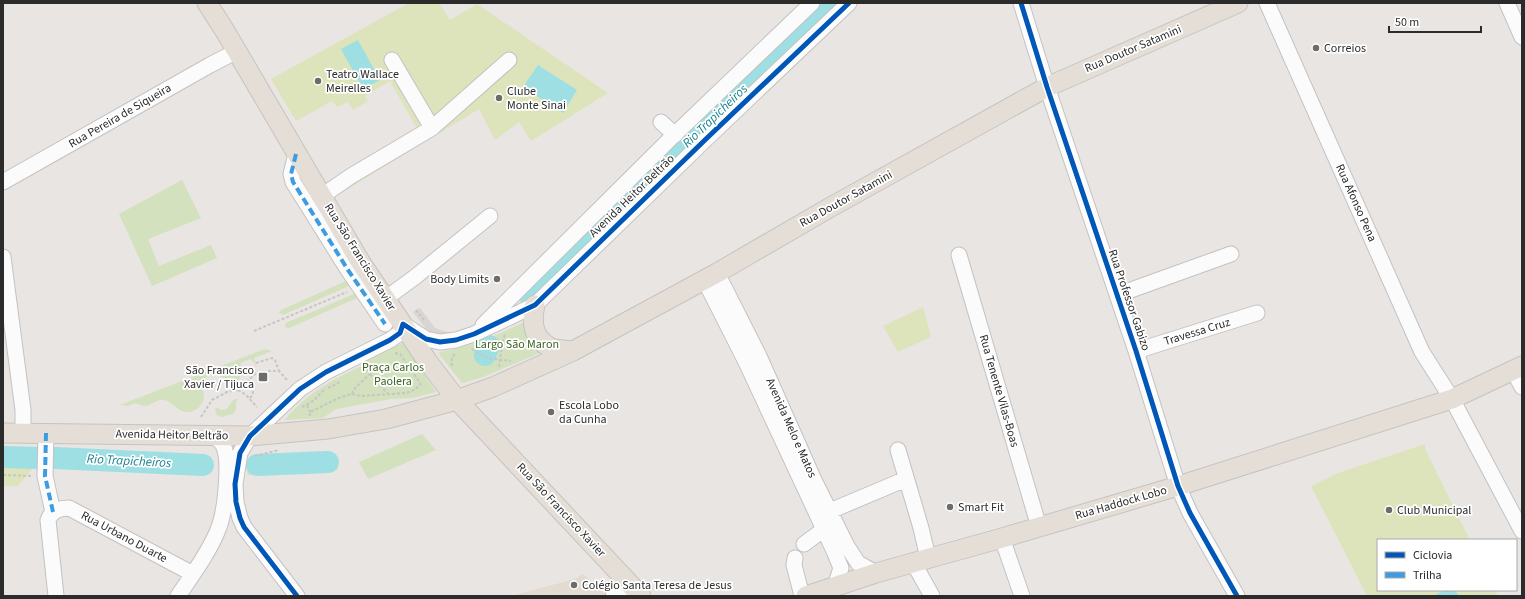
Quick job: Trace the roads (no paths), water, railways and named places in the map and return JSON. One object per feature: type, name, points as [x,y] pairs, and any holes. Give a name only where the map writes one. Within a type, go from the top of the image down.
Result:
[{"type":"main road","name":"Rua São Francisco Xavier","points":[[207,3],[237,51],[361,263],[385,299],[394,324],[428,362],[457,400],[635,590]]},
{"type":"main road","name":"Rua Doutor Satamini","points":[[457,400],[493,387],[572,351],[711,276],[829,208],[1047,87],[1238,3]]},
{"type":"main road","points":[[535,305],[532,317],[533,327],[537,336],[543,343],[552,348],[572,351]]},
{"type":"main road","name":"Rua Haddock Lobo","points":[[806,596],[876,573],[1002,538],[1178,486],[1452,399],[1518,368]]},
{"type":"main road","name":"Avenida Heitor Beltrão","points":[[3,433],[250,436],[328,429],[386,419],[457,400]]},
{"type":"street","name":"Avenida Heitor Beltrão","points":[[394,324],[426,339],[440,342],[456,340],[474,334],[535,305],[849,3]]},
{"type":"street","name":"Rua Professor Gabizo","points":[[1021,3],[1047,87],[1136,351],[1178,486],[1190,513],[1237,596]]},
{"type":"street","name":"Rua Afonso Pena","points":[[1267,3],[1422,352],[1452,399],[1522,531]]},
{"type":"street","points":[[1507,3],[1522,37]]},
{"type":"street","name":"Avenida Heitor Beltrão","points":[[474,334],[805,5]]},
{"type":"street","name":"Rua Pereira de Siqueira","points":[[3,182],[237,51]]},
{"type":"street","points":[[392,60],[432,128]]},
{"type":"street","points":[[322,196],[351,176],[432,128],[509,60]]},
{"type":"street","points":[[659,124],[673,137]]},
{"type":"street","points":[[296,154],[291,174],[293,182],[348,270],[400,333],[390,340],[326,372],[300,389],[250,436],[240,453],[235,484],[238,512],[244,527],[297,596]]},
{"type":"street","points":[[385,299],[415,277],[490,216]]},
{"type":"street","points":[[1117,295],[1231,254]]},
{"type":"street","name":"Rua Tenente Vilas-Boas","points":[[959,255],[1038,527]]},
{"type":"street","points":[[3,257],[23,410],[23,433]]},
{"type":"street","name":"Avenida Melo e Matos","points":[[711,276],[780,418],[808,482],[823,530],[841,568],[835,586]]},
{"type":"street","name":"Travessa Cruz","points":[[1136,351],[1257,313]]},
{"type":"street","points":[[1518,368],[1522,387]]},
{"type":"street","points":[[46,433],[45,466],[53,512],[49,517],[47,526],[56,596]]},
{"type":"street","points":[[178,596],[193,574],[219,527],[225,503],[227,468],[225,451],[222,444],[214,436]]},
{"type":"street","points":[[898,450],[921,528],[921,560],[932,596]]},
{"type":"street","points":[[830,511],[906,479]]},
{"type":"street","name":"Avenida Melo e Matos","points":[[808,482],[830,511],[847,546],[858,563],[876,573]]},
{"type":"street","name":"Rua Urbano Duarte","points":[[53,512],[58,509],[69,508],[193,574]]},
{"type":"street","points":[[219,527],[235,524],[244,527]]},
{"type":"street","points":[[804,544],[823,530]]},
{"type":"street","points":[[1002,538],[1022,596]]},
{"type":"street","points":[[794,558],[794,565],[802,596]]},
{"type":"street","points":[[613,596],[635,590]]},
{"type":"water","points":[[358,40],[380,80],[363,89],[341,49]]},
{"type":"water","points":[[538,65],[577,90],[563,113],[523,87]]},
{"type":"water","points":[[1443,591],[1456,591],[1459,596],[1433,596]]},
{"type":"waterway","name":"Rio Trapicheiros","points":[[530,296],[831,3]]},
{"type":"waterway","name":"Rio Trapicheiros","points":[[485,355],[489,346]]},
{"type":"waterway","name":"Rio Trapicheiros","points":[[3,457],[39,458]]},
{"type":"waterway","name":"Rio Trapicheiros","points":[[55,458],[203,465]]},
{"type":"waterway","name":"Rio Trapicheiros","points":[[257,465],[328,462]]},
{"type":"place","name":"Correios","points":[[1316,48]]},
{"type":"place","name":"Teatro Wallace Meirelles","points":[[318,81]]},
{"type":"place","name":"Clube Monte Sinai","points":[[499,98]]},
{"type":"place","name":"Body Limits","points":[[497,279]]},
{"type":"place","name":"São Francisco Xavier / Tijuca","points":[[263,377]]},
{"type":"place","name":"Escola Lobo da Cunha","points":[[551,412]]},
{"type":"place","name":"Smart Fit","points":[[950,507]]},
{"type":"place","name":"Club Municipal","points":[[1389,510]]},
{"type":"place","name":"Colégio Santa Teresa de Jesus","points":[[574,585]]},
{"type":"park label","name":"Largo São Maron","points":[[517,344]]},
{"type":"park label","name":"Praça Carlos Paolera","points":[[393,374]]}]
